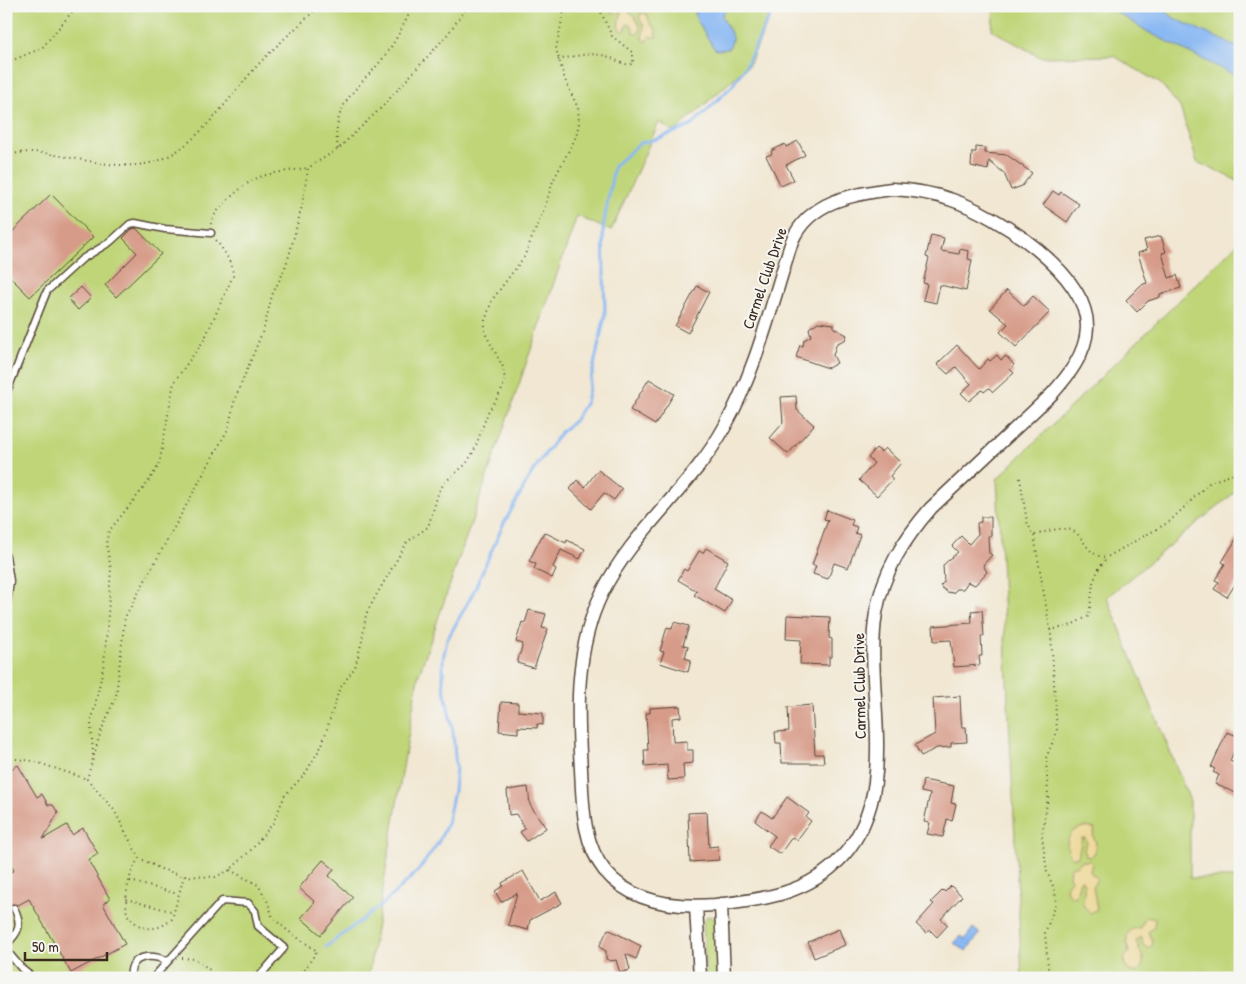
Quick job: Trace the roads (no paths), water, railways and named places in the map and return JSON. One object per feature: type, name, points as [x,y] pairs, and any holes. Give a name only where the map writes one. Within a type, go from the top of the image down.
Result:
[{"type":"street","name":"Carmel Club Drive","points":[[914,190],[952,200],[995,221],[1033,247],[1064,274],[1075,289],[1085,315],[1087,326],[1084,343],[1066,378],[916,524],[890,567],[881,590],[875,623],[877,754],[875,782],[866,819],[852,844],[826,871],[796,890],[770,898],[696,906],[665,903],[634,894],[608,874],[592,848],[584,819],[578,724],[584,647],[590,622],[612,573],[696,468],[723,430],[746,383],[792,241],[802,223],[823,207],[869,192],[914,190]]},
{"type":"street","points":[[721,904],[724,978]]},
{"type":"street","points":[[696,906],[700,978]]},
{"type":"lane","points":[[6,394],[48,291],[82,259],[110,242],[130,224],[135,223],[165,229],[211,233]]},
{"type":"lane","points":[[6,556],[10,581],[6,609]]},
{"type":"lane","points":[[153,978],[222,901],[248,903],[255,911],[258,926],[284,948],[258,978]]},
{"type":"lane","points":[[6,944],[17,934],[19,927],[19,917],[14,908]]},
{"type":"lane","points":[[6,950],[22,969],[33,978]]},
{"type":"lane","points":[[132,978],[132,967],[139,958],[148,955],[167,961]]},
{"type":"water","points":[[693,6],[731,6],[722,14],[732,39],[728,49],[716,50],[713,47],[697,20]]},
{"type":"water","points":[[1107,6],[1159,6],[1174,18],[1240,48],[1240,78],[1148,32]]},
{"type":"water","points":[[973,928],[980,934],[966,951],[954,943],[961,936],[965,939]]},
{"type":"waterway","points":[[326,947],[383,904],[418,871],[438,843],[447,824],[454,791],[456,768],[453,732],[443,683],[443,659],[447,640],[473,593],[502,527],[533,471],[561,432],[574,421],[586,402],[605,315],[603,228],[614,166],[640,143],[657,139],[691,126],[732,86],[744,69],[775,6]]}]
